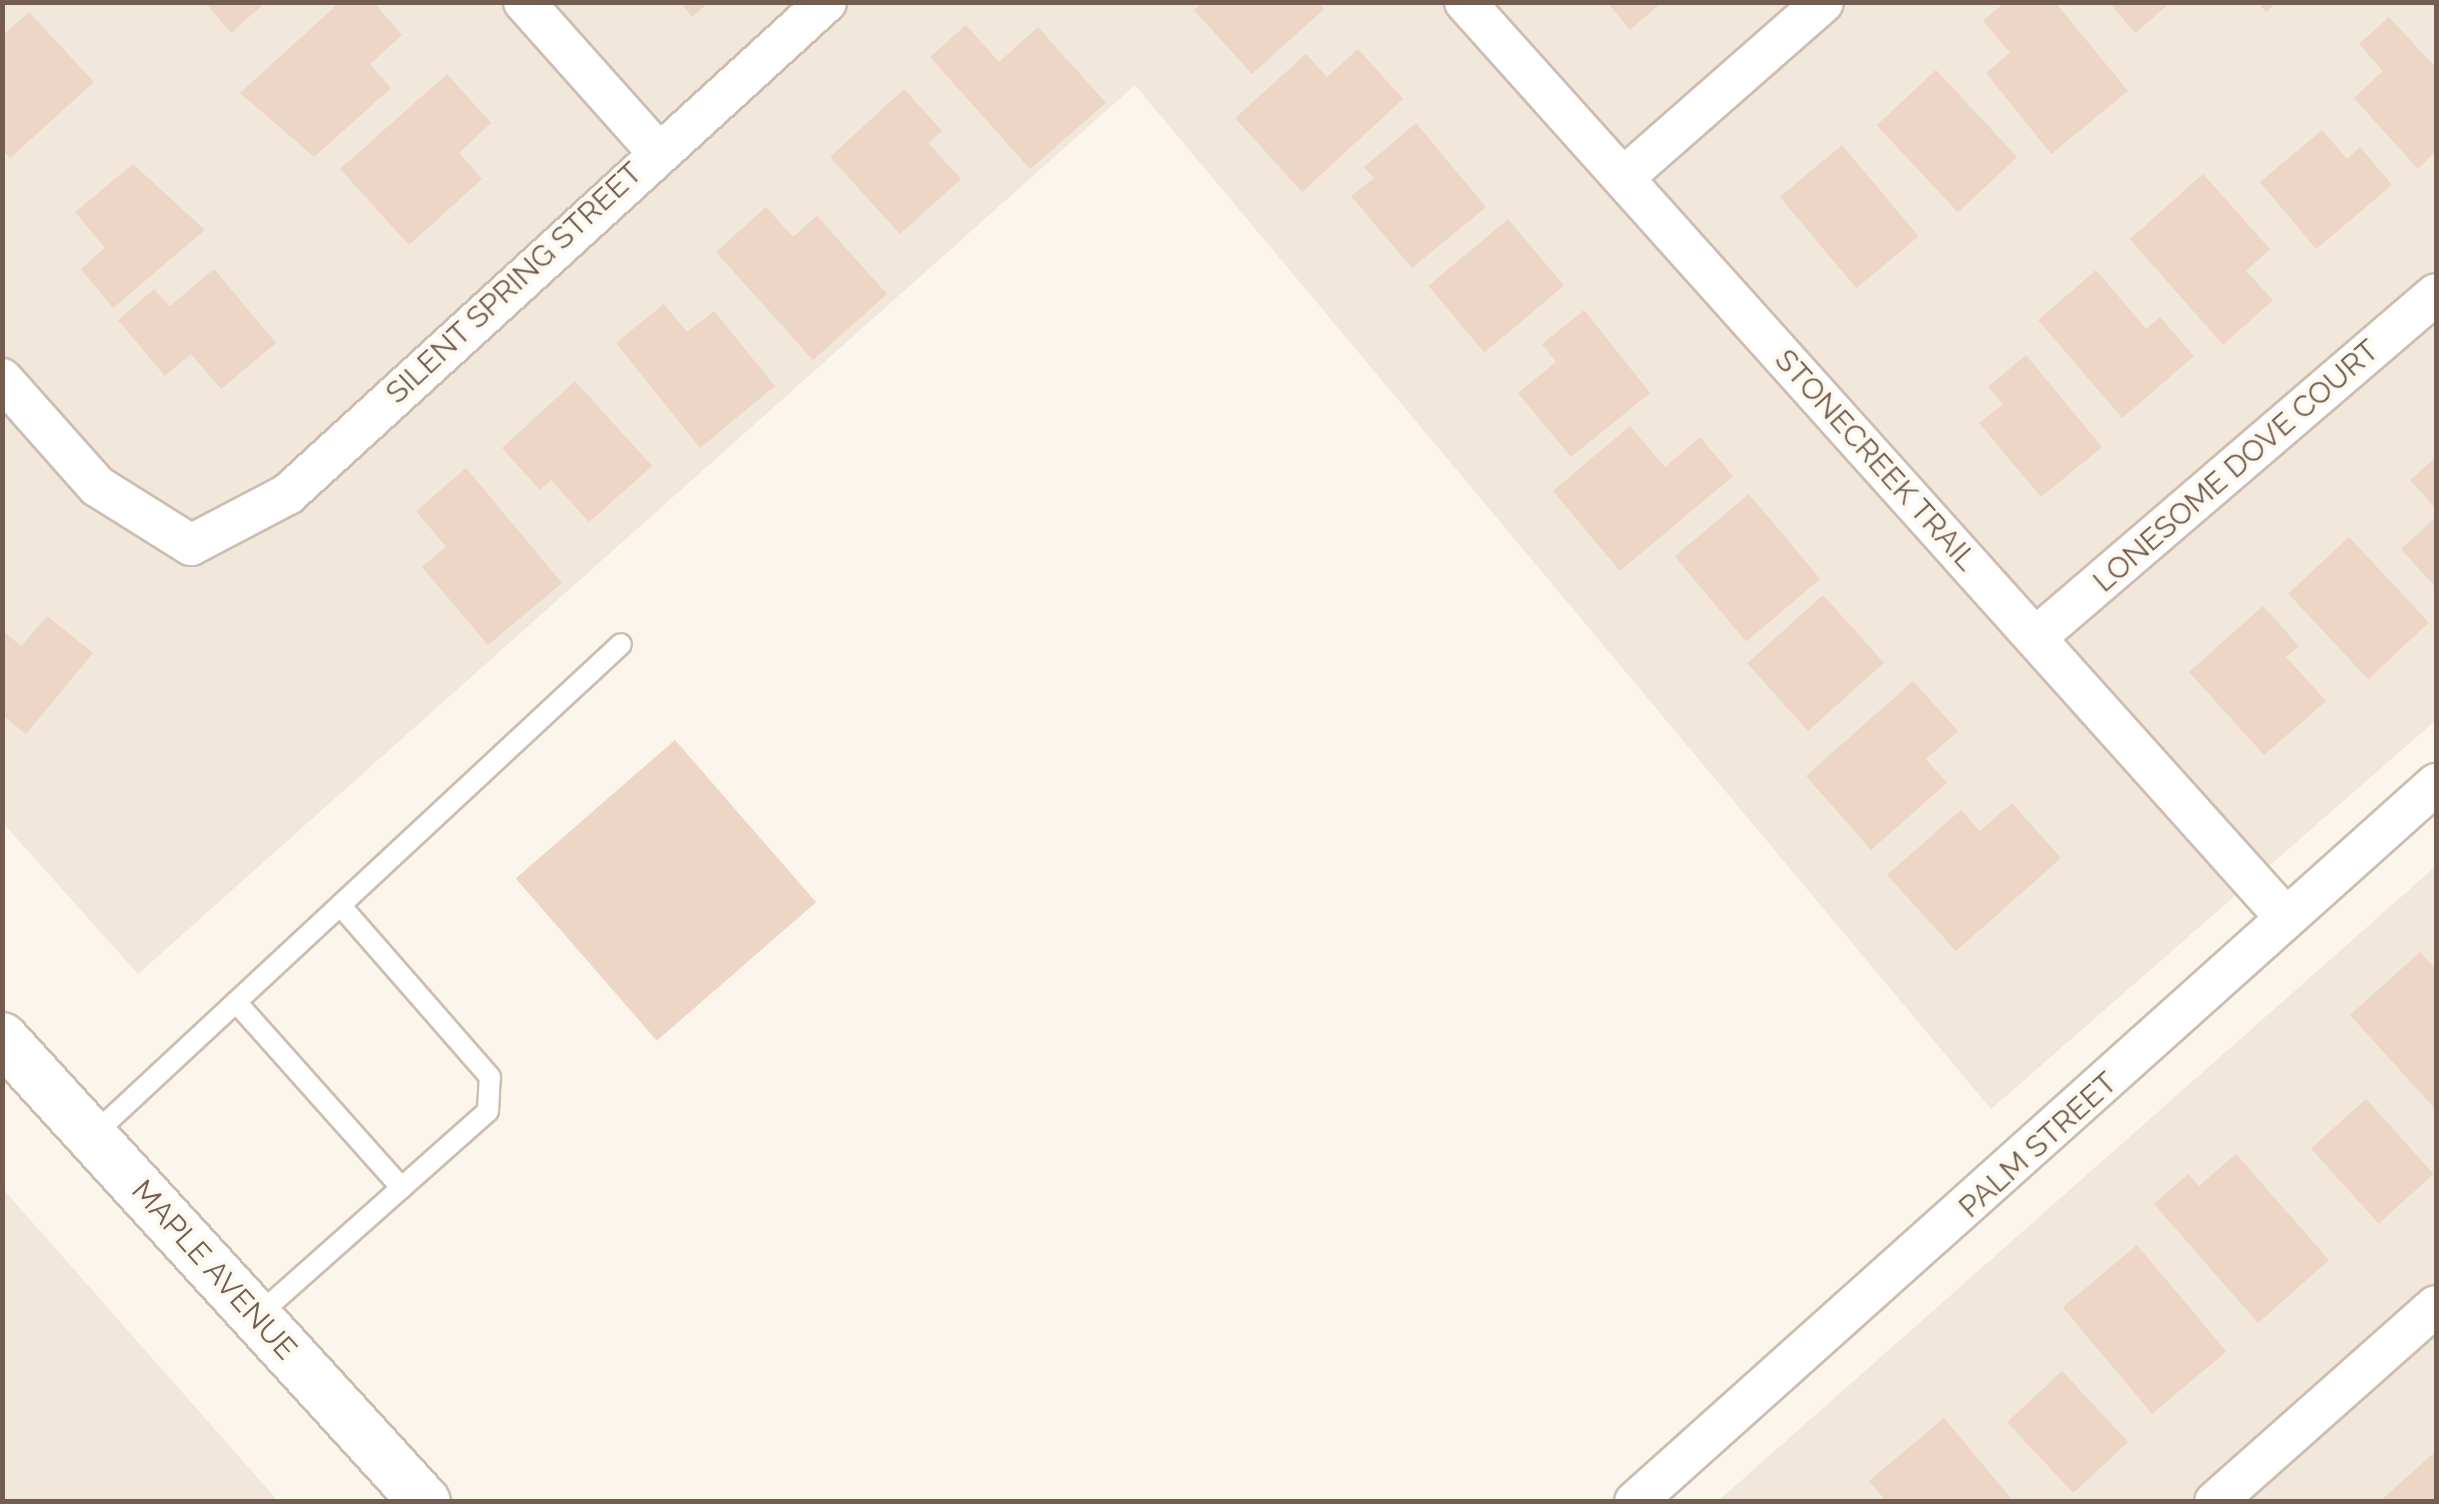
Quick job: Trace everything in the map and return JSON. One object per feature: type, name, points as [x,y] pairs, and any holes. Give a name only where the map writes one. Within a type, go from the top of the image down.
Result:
[{"type":"street","points":[[524,2],[656,150]]},
{"type":"street","name":"SILENT SPRING STREET","points":[[2,379],[97,486],[191,545],[288,494],[656,150],[826,2]]},
{"type":"street","name":"STONECREEK TRAIL","points":[[1465,2],[2286,918]]},
{"type":"street","points":[[1623,178],[1823,2]]},
{"type":"street","name":"LONESOME DOVE COURT","points":[[2035,638],[2436,294]]},
{"type":"street","name":"PALM STREET","points":[[1635,1502],[2436,784]]},
{"type":"street","name":"MAPLE AVENUE","points":[[2,1038],[425,1502]]},
{"type":"street","points":[[2214,1502],[2436,1306]]},
{"type":"lane","points":[[92,1136],[621,644]]},
{"type":"lane","points":[[256,1317],[488,1112],[490,1077],[340,906]]},
{"type":"lane","points":[[236,1002],[402,1188]]},
{"type":"shaded area","points":[[2,3],[2436,3],[2436,720],[1991,1109],[1135,85],[138,974],[3,823]]},
{"type":"shaded area","points":[[2436,866],[2436,1501],[1718,1501]]},
{"type":"shaded area","points":[[3,1189],[278,1501],[3,1501]]},
{"type":"building","points":[[205,2],[266,2],[231,33]]},
{"type":"building","points":[[340,2],[373,2],[402,35],[370,64],[391,88],[314,157],[240,93]]},
{"type":"building","points":[[680,2],[709,2],[692,17]]},
{"type":"building","points":[[1203,2],[1318,2],[1324,9],[1252,74],[1194,10]]},
{"type":"building","points":[[1607,2],[1662,2],[1630,30]]},
{"type":"building","points":[[2005,2],[2055,2],[2128,91],[2051,154],[1986,73],[2010,53],[1983,21]]},
{"type":"building","points":[[2109,2],[2171,2],[2135,33]]},
{"type":"building","points":[[2257,2],[2277,2],[2266,12]]},
{"type":"building","points":[[29,12],[94,82],[10,158],[2,150],[2,36]]},
{"type":"building","points":[[2389,17],[2436,68],[2436,151],[2418,169],[2354,98],[2383,71],[2359,44]]},
{"type":"building","points":[[966,25],[999,62],[1038,27],[1106,103],[1030,169],[930,57]]},
{"type":"building","points":[[1358,49],[1403,99],[1302,192],[1235,118],[1306,54],[1327,77]]},
{"type":"building","points":[[1936,70],[2017,157],[1958,212],[1877,125]]},
{"type":"building","points":[[447,74],[491,123],[459,153],[482,179],[409,245],[340,169]]},
{"type":"building","points":[[904,89],[942,131],[928,143],[961,179],[900,234],[830,157]]},
{"type":"building","points":[[1416,123],[1486,207],[1412,268],[1351,196],[1374,178],[1364,167]]},
{"type":"building","points":[[2322,130],[2347,159],[2360,147],[2392,185],[2316,249],[2260,182]]},
{"type":"building","points":[[1842,145],[1918,236],[1856,288],[1780,197]]},
{"type":"building","points":[[133,164],[205,230],[113,308],[81,269],[105,248],[75,212]]},
{"type":"building","points":[[2203,174],[2270,249],[2246,271],[2273,300],[2223,345],[2130,239]]},
{"type":"building","points":[[766,207],[793,237],[817,216],[887,294],[813,360],[716,252]]},
{"type":"building","points":[[1508,219],[1564,286],[1484,352],[1428,286]]},
{"type":"building","points":[[214,269],[276,343],[221,389],[191,354],[165,376],[118,320],[154,289],[170,306]]},
{"type":"building","points":[[2096,270],[2146,329],[2160,317],[2194,356],[2122,418],[2038,320]]},
{"type":"building","points":[[664,304],[687,332],[714,311],[775,386],[700,448],[616,343]]},
{"type":"building","points":[[1584,310],[1650,393],[1571,457],[1518,393],[1556,362],[1542,344]]},
{"type":"building","points":[[2026,355],[2102,447],[2041,497],[1979,423],[2003,404],[1988,387]]},
{"type":"building","points":[[575,381],[652,466],[589,522],[551,480],[540,490],[502,448]]},
{"type":"building","points":[[1630,426],[1665,467],[1700,437],[1733,476],[1620,571],[1553,491]]},
{"type":"building","points":[[2436,457],[2436,509],[2410,480]]},
{"type":"building","points":[[466,468],[562,583],[488,645],[422,567],[446,547],[416,511]]},
{"type":"building","points":[[1749,494],[1820,579],[1746,641],[1675,556]]},
{"type":"building","points":[[2436,517],[2436,588],[2401,549]]},
{"type":"building","points":[[2349,537],[2429,623],[2368,679],[2288,594]]},
{"type":"building","points":[[1823,595],[1884,663],[1808,731],[1747,663]]},
{"type":"building","points":[[2263,606],[2299,646],[2286,657],[2326,701],[2264,755],[2189,672]]},
{"type":"building","points":[[47,616],[93,653],[26,734],[2,715],[2,630],[21,646]]},
{"type":"building","points":[[1913,681],[1958,731],[1926,759],[1947,783],[1871,850],[1806,776]]},
{"type":"building","points":[[675,740],[816,902],[657,1041],[516,878]]},
{"type":"building","points":[[2012,803],[2061,858],[1956,951],[1887,875],[1961,810],[1980,831]]},
{"type":"building","points":[[2420,952],[2436,969],[2436,1110],[2350,1015]]},
{"type":"building","points":[[2366,1099],[2434,1174],[2379,1224],[2311,1149]]},
{"type":"building","points":[[2236,1154],[2329,1260],[2258,1323],[2154,1204],[2188,1174],[2199,1186]]},
{"type":"building","points":[[2137,1245],[2226,1351],[2152,1414],[2063,1307]]},
{"type":"building","points":[[2062,1371],[2128,1442],[2073,1493],[2007,1422]]},
{"type":"building","points":[[1944,1418],[2014,1502],[1887,1502],[1869,1481]]},
{"type":"building","points":[[2436,1451],[2436,1502],[2379,1502]]}]
